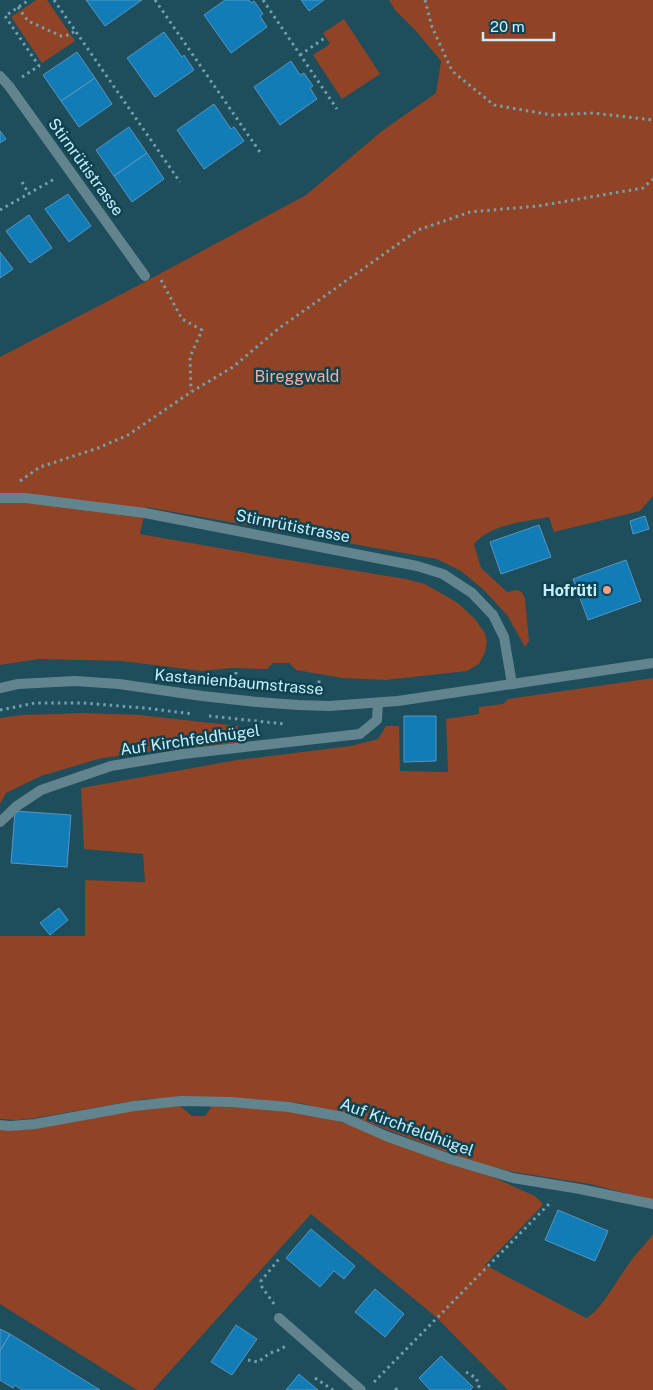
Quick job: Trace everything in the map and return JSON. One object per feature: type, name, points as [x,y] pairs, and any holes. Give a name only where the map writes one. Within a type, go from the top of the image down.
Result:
[{"type":"street","name":"Stirnrütistrasse","points":[[0,76],[145,276]]},
{"type":"street","name":"Stirnrütistrasse","points":[[0,498],[25,498],[145,513],[416,566],[443,574],[472,593],[493,615],[504,637],[512,684]]},
{"type":"street","name":"Kastanienbaumstrasse","points":[[0,688],[18,684],[75,681],[119,684],[215,697],[329,706],[378,703],[436,696],[653,663]]},
{"type":"street","name":"Auf Kirchfeldhügel","points":[[0,822],[17,806],[41,790],[111,766],[184,754],[360,734],[377,720],[378,703]]},
{"type":"street","name":"Auf Kirchfeldhügel","points":[[0,1125],[35,1124],[134,1106],[180,1101],[231,1102],[289,1107],[343,1118],[450,1159],[504,1175],[653,1204]]},
{"type":"street","points":[[279,1318],[361,1390]]},
{"type":"path","points":[[0,20],[29,0]]},
{"type":"path","points":[[54,0],[180,182]]},
{"type":"path","points":[[155,0],[262,155]]},
{"type":"path","points":[[263,0],[337,109]]},
{"type":"path","points":[[425,0],[432,27],[452,71],[494,105],[552,115],[593,114],[653,120]]},
{"type":"path","points":[[18,7],[28,21],[61,36],[69,35],[76,31]]},
{"type":"path","points":[[6,16],[39,66],[9,86]]},
{"type":"path","points":[[300,55],[326,37]]},
{"type":"path","points":[[0,210],[70,170]]},
{"type":"path","points":[[16,484],[40,467],[98,448],[128,434],[190,392],[233,367],[278,329],[418,230],[470,212],[538,206],[643,188],[653,179]]},
{"type":"path","points":[[22,182],[29,194]]},
{"type":"path","points":[[145,276],[151,286],[161,280],[182,319],[202,330],[190,357],[190,392]]},
{"type":"path","points":[[0,710],[35,703],[83,703],[293,725]]},
{"type":"path","points":[[373,1383],[549,1204],[555,1185]]},
{"type":"path","points":[[279,1259],[261,1281],[262,1287],[278,1309],[279,1318]]},
{"type":"path","points":[[248,1360],[258,1362],[270,1353],[282,1348],[293,1331]]},
{"type":"path","points":[[466,1372],[476,1378],[479,1386],[477,1390]]},
{"type":"path","points":[[315,1378],[333,1390]]},
{"type":"path","points":[[396,1390],[401,1390]]},
{"type":"green space","points":[[36,0],[47,0],[75,41],[42,63],[11,17]]},
{"type":"green space","name":"Bireggwald","points":[[389,0],[653,0],[653,496],[640,511],[554,532],[549,517],[519,522],[489,532],[474,544],[481,568],[507,592],[517,590],[522,592],[525,599],[529,641],[525,647],[507,615],[484,590],[461,571],[437,559],[146,507],[140,534],[406,579],[425,584],[458,603],[475,619],[484,632],[487,641],[485,652],[479,664],[467,671],[385,680],[342,678],[296,670],[289,663],[273,663],[267,669],[231,668],[202,671],[122,661],[39,659],[0,665],[0,357],[306,195],[382,131],[436,93],[441,61],[416,31],[395,10]]},
{"type":"green space","points":[[344,19],[380,74],[342,99],[313,55],[330,44],[323,33]]},
{"type":"green space","points":[[653,678],[653,1200],[590,1184],[514,1172],[470,1161],[351,1116],[300,1103],[233,1098],[185,1097],[145,1099],[35,1118],[0,1119],[0,936],[85,936],[85,880],[145,882],[143,854],[84,849],[81,788],[237,760],[351,746],[378,739],[386,726],[399,726],[400,771],[448,772],[446,719],[479,714],[479,707],[503,704],[508,699]]},
{"type":"green space","points":[[84,713],[140,715],[238,726],[238,743],[102,758],[41,776],[6,793],[0,804],[0,718],[22,715]]},
{"type":"green space","points":[[180,1106],[192,1116],[205,1116],[212,1106],[272,1109],[327,1118],[497,1179],[535,1196],[543,1204],[541,1207],[485,1265],[586,1318],[603,1302],[631,1261],[653,1234],[653,1390],[508,1390],[436,1317],[311,1214],[153,1390],[137,1390],[0,1304],[0,1128],[141,1108]]},
{"type":"building","points":[[86,0],[142,0],[105,26]]},
{"type":"building","points":[[225,0],[249,0],[251,3],[254,1],[263,14],[260,16],[267,27],[231,53],[204,15]]},
{"type":"building","points":[[301,0],[324,0],[309,11]]},
{"type":"building","points":[[164,32],[194,70],[155,97],[127,58]]},
{"type":"building","points":[[77,52],[95,78],[61,101],[43,75]]},
{"type":"building","points":[[291,61],[300,75],[304,73],[313,86],[310,88],[317,99],[280,125],[254,87]]},
{"type":"building","points":[[95,78],[112,104],[79,127],[61,101]]},
{"type":"building","points":[[214,104],[231,129],[234,127],[244,141],[204,169],[177,130]]},
{"type":"building","points":[[129,127],[147,153],[114,176],[96,150]]},
{"type":"building","points":[[0,131],[6,139],[0,143]]},
{"type":"building","points":[[147,153],[164,179],[132,202],[114,176]]},
{"type":"building","points":[[68,194],[91,226],[69,242],[45,209]]},
{"type":"building","points":[[29,215],[52,248],[30,263],[6,231]]},
{"type":"building","points":[[0,252],[13,269],[0,278]]},
{"type":"building","points":[[645,516],[649,529],[633,534],[630,521]]},
{"type":"building","points":[[539,525],[551,557],[501,574],[490,542]]},
{"type":"building","name":"Hofrüti","points":[[626,560],[641,601],[588,620],[573,579]]},
{"type":"building","points":[[404,716],[436,716],[436,761],[404,762]]},
{"type":"building","points":[[15,811],[71,815],[67,867],[11,863]]},
{"type":"building","points":[[59,908],[68,920],[50,935],[40,923]]},
{"type":"building","points":[[558,1210],[608,1231],[595,1261],[545,1240]]},
{"type":"building","points":[[311,1229],[355,1266],[344,1279],[334,1271],[320,1287],[286,1258]]},
{"type":"building","points":[[375,1289],[404,1314],[385,1337],[355,1312]]},
{"type":"building","points":[[236,1325],[257,1339],[232,1375],[211,1362]]},
{"type":"building","points":[[0,1329],[10,1334],[0,1351]]},
{"type":"building","points":[[10,1334],[100,1390],[22,1390],[15,1385],[13,1388],[0,1380],[0,1351]]},
{"type":"building","points":[[441,1356],[473,1387],[470,1390],[430,1390],[419,1378]]},
{"type":"building","points":[[299,1374],[318,1390],[286,1390]]},
{"type":"place","name":"Hofrüti","points":[[607,590]]}]
